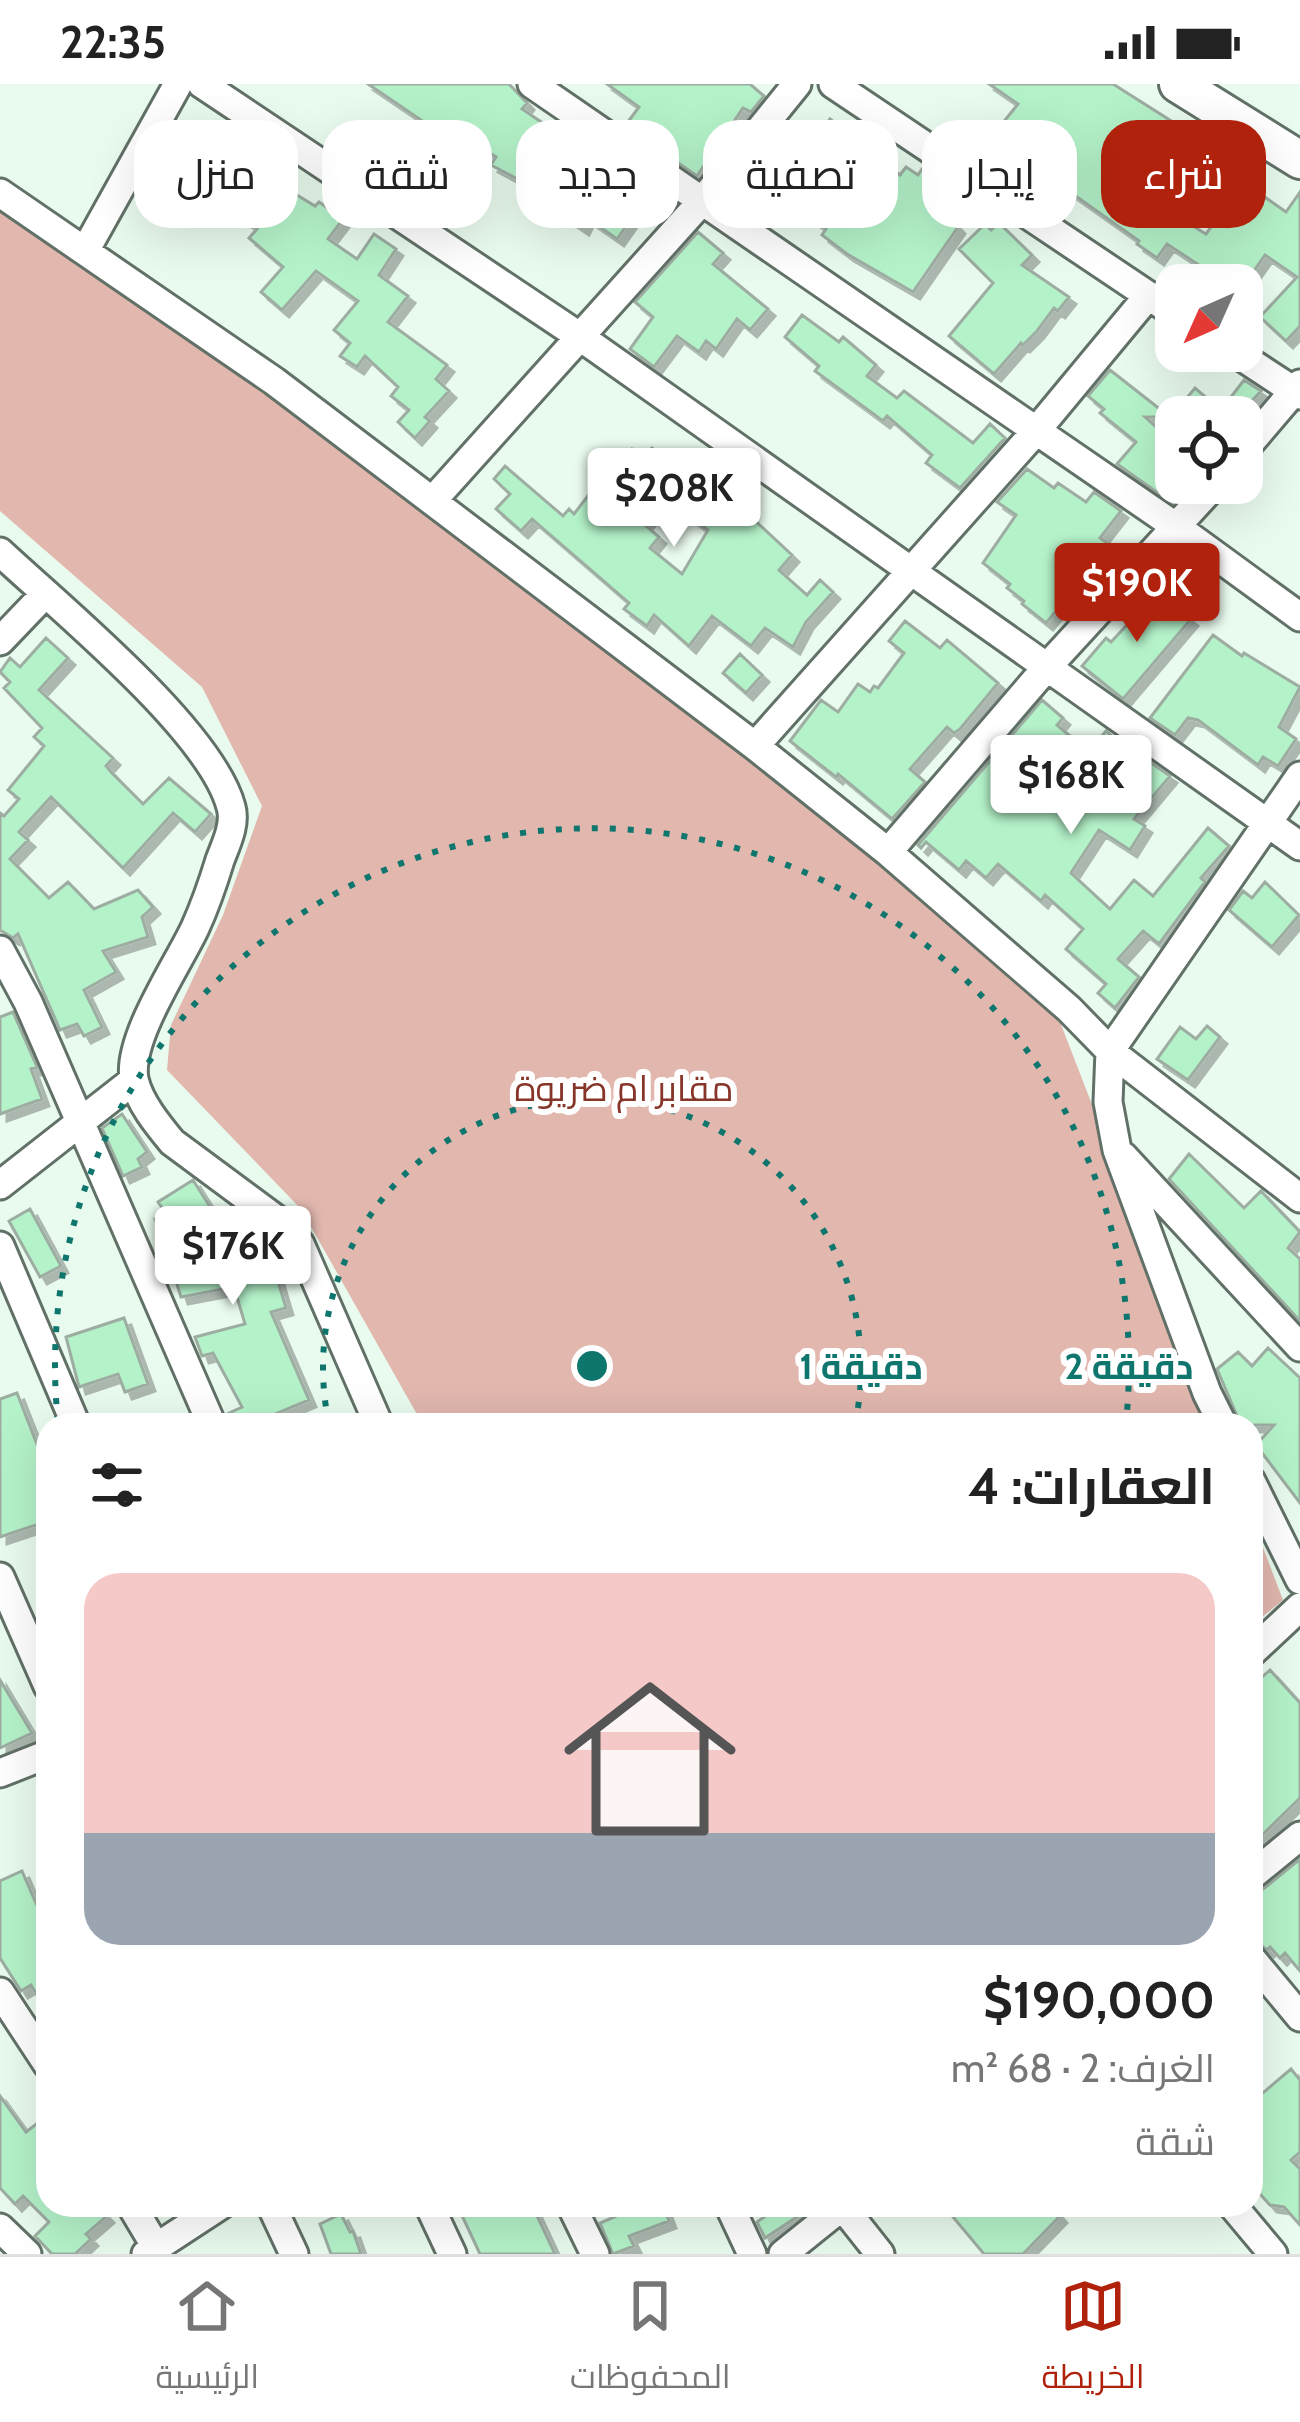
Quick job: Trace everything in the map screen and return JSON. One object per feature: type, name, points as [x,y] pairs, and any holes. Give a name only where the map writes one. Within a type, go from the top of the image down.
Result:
[{"type":"street","points":[[85,250],[178,84]]},
{"type":"street","points":[[202,84],[579,336],[1300,845]]},
{"type":"street","points":[[433,500],[703,200],[532,84]]},
{"type":"street","points":[[768,120],[797,84]]},
{"type":"street","points":[[833,84],[1155,300]]},
{"type":"street","points":[[1178,84],[1300,160]]},
{"type":"street","points":[[0,193],[274,381],[755,746],[888,851],[1070,1009],[1110,1051],[1300,1198]]},
{"type":"street","points":[[743,228],[1300,617]]},
{"type":"street","points":[[755,746],[1036,431],[1148,296]]},
{"type":"street","points":[[1263,369],[1298,390],[1263,429]]},
{"type":"street","points":[[888,851],[1047,667],[1198,504]]},
{"type":"street","points":[[0,552],[141,685],[204,752],[220,778],[231,808],[231,827],[211,889],[138,1043],[134,1080],[172,1142],[280,1222],[300,1244],[374,1413]]},
{"type":"street","points":[[0,641],[45,594]]},
{"type":"street","points":[[1217,1413],[1117,1150],[1108,1102],[1110,1051],[1300,776]]},
{"type":"street","points":[[0,950],[28,1002],[207,1413]]},
{"type":"street","points":[[0,1185],[134,1080]]},
{"type":"street","points":[[1117,1150],[1300,1347]]},
{"type":"street","points":[[0,1246],[71,1413]]},
{"type":"street","points":[[1263,1505],[1300,1580]]},
{"type":"street","points":[[0,1577],[36,1659]]},
{"type":"street","points":[[1263,1642],[1300,1607]]},
{"type":"street","points":[[0,1773],[36,1759]]},
{"type":"street","points":[[1263,1866],[1300,1836]]},
{"type":"street","points":[[1263,1972],[1300,2017]]},
{"type":"street","points":[[0,1992],[36,2047]]},
{"type":"street","points":[[136,2217],[151,2250],[202,2217]]},
{"type":"street","points":[[277,2217],[294,2254]]},
{"type":"street","points":[[435,2217],[452,2254]]},
{"type":"street","points":[[577,2217],[595,2254]]},
{"type":"street","points":[[733,2217],[746,2252]]},
{"type":"street","points":[[783,2254],[829,2217]]},
{"type":"street","points":[[851,2217],[880,2254]]},
{"type":"street","points":[[1242,2217],[1273,2254]]},
{"type":"street","points":[[0,2228],[27,2254]]},
{"type":"green space","name":"مقابر ام ضريوة","points":[[0,207],[355,451],[1050,996],[1211,1413],[416,1413],[301,1209],[167,1070],[171,1025],[223,915],[262,806],[202,687],[0,511]]},
{"type":"green space","points":[[1263,1548],[1283,1600],[1263,1616]]},
{"type":"building","points":[[368,84],[509,84],[527,103],[522,109],[538,120],[516,120],[516,178],[492,166],[496,157],[492,154],[492,120],[421,120]]},
{"type":"building","points":[[607,84],[750,84],[764,96],[751,112],[743,108],[735,120],[703,120],[703,167],[697,176],[679,164],[679,120],[629,120],[639,107]]},
{"type":"building","points":[[989,84],[1113,84],[1170,120],[1101,120],[1101,214],[1077,197],[1077,120],[1005,120],[1018,104]]},
{"type":"building","points":[[906,167],[918,175],[922,169],[922,228],[957,228],[913,292],[847,254],[822,235],[826,229],[898,228],[898,173]]},
{"type":"building","points":[[1300,192],[1300,326],[1286,341],[1263,320],[1263,314],[1297,277],[1265,255],[1259,264],[1197,264],[1167,244],[1157,258],[1121,228],[1196,228],[1206,234],[1210,228],[1266,228],[1266,198],[1286,212]]},
{"type":"building","points":[[298,196],[315,206],[322,204],[322,228],[336,228],[328,239],[357,259],[374,234],[396,249],[379,275],[408,296],[388,322],[447,365],[436,379],[449,391],[425,417],[430,421],[415,438],[398,422],[409,410],[391,396],[398,387],[365,356],[357,367],[340,356],[350,343],[334,330],[358,301],[316,271],[282,310],[261,292],[283,267],[249,238],[257,229],[298,228]]},
{"type":"building","points":[[601,228],[625,228],[617,239]]},
{"type":"building","points":[[981,228],[1004,228],[1032,255],[1022,265],[1069,297],[994,374],[949,336],[993,283],[959,249]]},
{"type":"building","points":[[698,232],[723,253],[713,264],[768,309],[750,330],[737,319],[716,349],[706,341],[699,352],[677,336],[654,367],[630,349],[653,317],[635,302]]},
{"type":"building","points":[[802,315],[839,342],[843,337],[876,365],[867,376],[897,398],[904,391],[973,443],[990,424],[1005,438],[960,488],[926,463],[932,455],[887,416],[883,421],[815,371],[819,366],[785,337]]},
{"type":"building","points":[[1110,370],[1155,405],[1155,417],[1145,417],[1155,426],[1155,491],[1117,464],[1136,442],[1100,413],[1104,409],[1088,396]]},
{"type":"building","points":[[1244,380],[1261,391],[1256,396],[1232,396]]},
{"type":"building","points":[[652,448],[667,460],[673,450],[710,478],[701,490],[728,515],[733,506],[749,515],[792,555],[779,570],[807,595],[820,580],[833,592],[806,622],[793,647],[765,628],[751,646],[712,616],[689,646],[654,615],[647,626],[624,609],[629,603],[532,519],[521,531],[496,509],[510,494],[494,479],[505,466],[563,516],[569,509],[574,514],[610,467],[614,470],[632,449],[644,458]],"holes":[[[664,499],[708,530],[682,574],[650,548],[659,537],[644,524]]]},
{"type":"building","points":[[1027,469],[1086,502],[1094,492],[1121,511],[1100,538],[1106,542],[1084,571],[1087,574],[1046,623],[983,563],[1016,515],[997,502]]},
{"type":"building","points":[[1151,590],[1191,619],[1123,699],[1082,666],[1106,638],[1111,642],[1138,613]]},
{"type":"building","points":[[905,621],[940,648],[947,640],[998,683],[960,729],[954,733],[947,727],[910,769],[925,782],[892,819],[790,741],[821,700],[838,712],[858,684],[870,692],[878,688],[904,653],[889,641]]},
{"type":"building","points":[[1213,635],[1300,687],[1279,727],[1296,739],[1278,766],[1263,757],[1258,765],[1198,720],[1188,718],[1175,735],[1150,718]]},
{"type":"building","points":[[46,638],[68,658],[39,690],[113,758],[106,766],[112,773],[143,804],[169,778],[211,814],[195,832],[173,813],[123,868],[51,797],[19,832],[28,840],[10,859],[49,898],[68,882],[94,909],[138,890],[153,907],[142,917],[148,937],[103,951],[116,972],[84,990],[102,1027],[84,1036],[77,1024],[60,1030],[18,934],[13,938],[0,930],[0,813],[4,816],[19,799],[8,790],[44,746],[34,737],[42,728],[4,688],[10,682],[0,672],[10,658],[20,667]]},
{"type":"building","points":[[740,654],[762,675],[746,693],[723,673]]},
{"type":"building","points":[[1042,700],[1063,718],[1057,725],[1089,752],[1106,731],[1132,754],[1170,776],[1134,819],[1145,826],[1130,850],[1099,830],[1071,873],[1110,909],[1134,880],[1153,896],[1208,828],[1229,846],[1201,878],[1205,882],[1159,944],[1143,931],[1118,959],[1139,977],[1115,1008],[1098,993],[1106,984],[1066,949],[1083,929],[1045,895],[1041,901],[998,864],[986,878],[966,861],[959,870],[926,842],[921,848],[918,845]]},
{"type":"building","points":[[1265,882],[1299,915],[1272,947],[1229,910],[1243,891],[1252,898]]},
{"type":"building","points":[[13,1012],[37,1067],[31,1069],[42,1099],[0,1114],[0,1017]]},
{"type":"building","points":[[1207,1026],[1220,1037],[1188,1080],[1157,1059],[1180,1027],[1196,1039]]},
{"type":"building","points":[[122,1114],[147,1152],[138,1159],[142,1167],[123,1176],[102,1128]]},
{"type":"building","points":[[1189,1154],[1244,1208],[1261,1191],[1300,1232],[1288,1248],[1300,1259],[1300,1321],[1169,1179]]},
{"type":"building","points":[[193,1180],[231,1240],[240,1237],[248,1265],[272,1261],[286,1308],[271,1312],[309,1400],[278,1413],[229,1413],[242,1407],[213,1353],[202,1356],[195,1337],[245,1324],[234,1287],[181,1297],[168,1241],[163,1243],[155,1219],[167,1215],[158,1202]]},
{"type":"building","points":[[30,1209],[61,1266],[40,1277],[9,1221]]},
{"type":"building","points":[[124,1318],[148,1384],[125,1392],[118,1374],[79,1387],[66,1337]]},
{"type":"building","points":[[1268,1348],[1300,1378],[1300,1503],[1263,1454],[1263,1437],[1274,1425],[1263,1425],[1263,1413],[1236,1413],[1217,1369],[1238,1352],[1252,1366]]},
{"type":"building","points":[[17,1393],[36,1442],[36,1525],[0,1537],[0,1399]]},
{"type":"building","points":[[1270,1670],[1300,1703],[1300,1798],[1263,1834],[1263,1676]]},
{"type":"building","points":[[0,1680],[32,1733],[0,1748]]},
{"type":"building","points":[[1300,1859],[1300,1971],[1285,1953],[1280,1958],[1270,1947],[1263,1947],[1263,1889]]},
{"type":"building","points":[[22,1871],[36,1903],[36,1993],[31,1985],[21,1991],[0,1958],[0,1881]]},
{"type":"building","points":[[1291,2069],[1300,2080],[1300,2152],[1291,2160],[1300,2169],[1300,2225],[1284,2207],[1270,2205],[1263,2197],[1263,2093]]},
{"type":"building","points":[[0,2096],[26,2132],[36,2124],[36,2209],[23,2196],[15,2204],[0,2188]]},
{"type":"building","points":[[44,2217],[106,2217],[86,2234],[91,2239],[75,2254],[52,2254],[35,2236],[49,2222]]},
{"type":"building","points":[[342,2217],[361,2254],[331,2254],[320,2224]]},
{"type":"building","points":[[463,2217],[538,2217],[555,2254],[480,2254]]},
{"type":"building","points":[[614,2217],[668,2217],[669,2221],[629,2236],[634,2246],[613,2254],[600,2223]]},
{"type":"building","points":[[764,2217],[797,2217],[765,2238],[757,2222]]},
{"type":"building","points":[[953,2217],[1059,2217],[1023,2254],[984,2254]]}]
